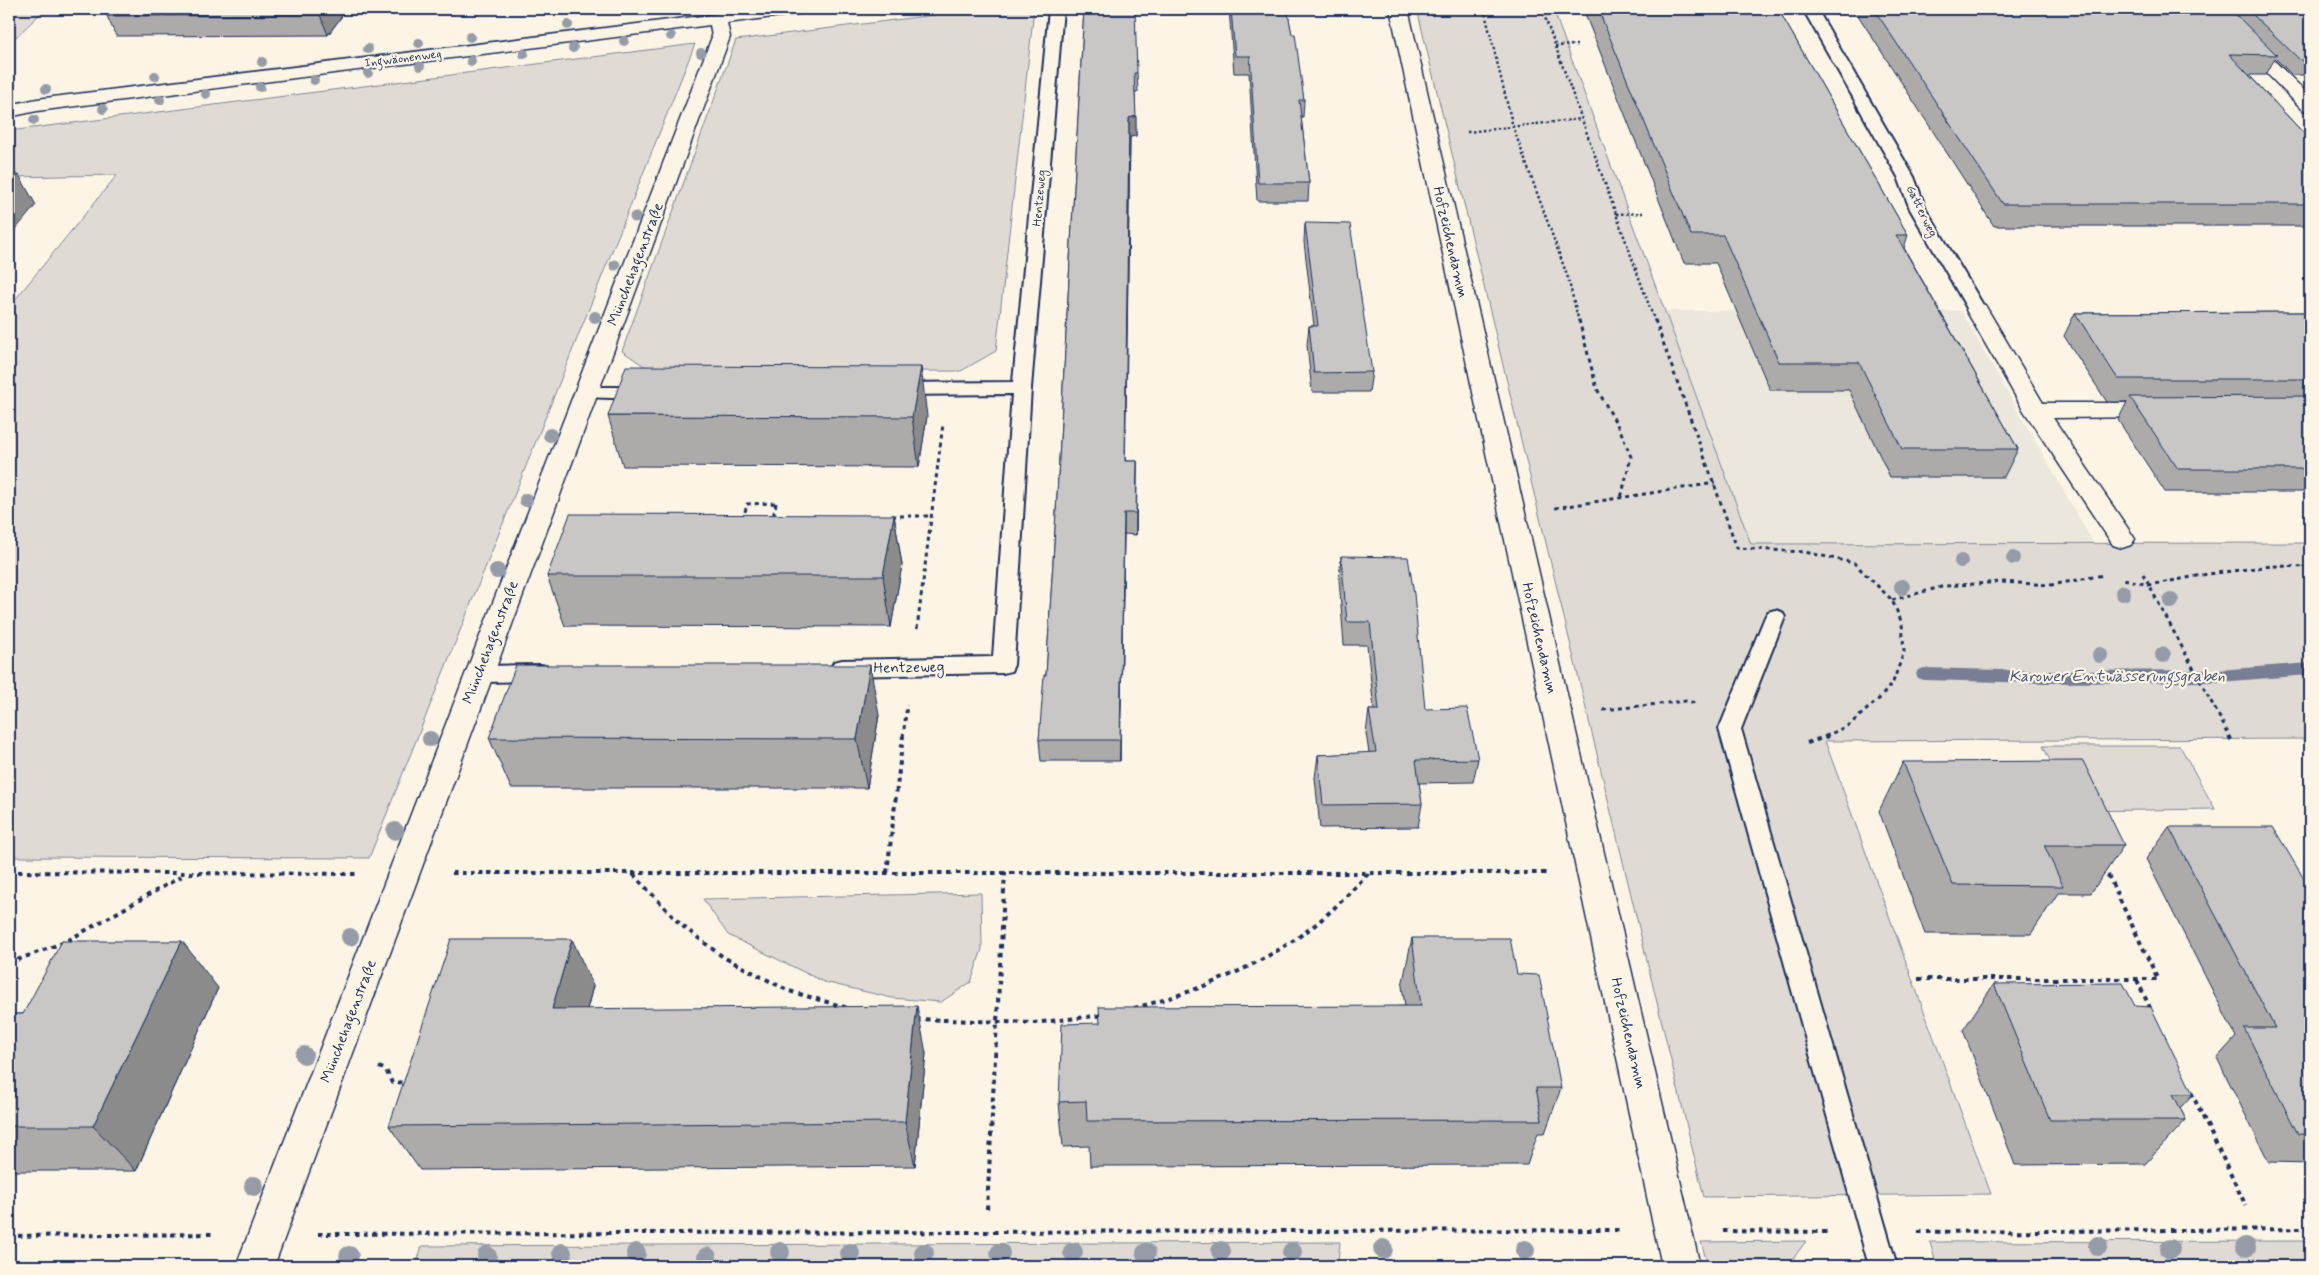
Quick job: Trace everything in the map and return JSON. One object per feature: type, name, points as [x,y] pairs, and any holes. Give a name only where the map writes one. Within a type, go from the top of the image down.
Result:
[{"type":"street","name":"Ingwäonenweg","points":[[9,111],[37,105],[797,9]]},
{"type":"street","name":"Hofzeichendamm","points":[[1399,9],[1681,1266]]},
{"type":"street","points":[[2212,9],[2310,106]]},
{"type":"street","name":"Münchehagenstraße","points":[[255,1266],[721,37],[717,19]]},
{"type":"street","name":"Gatterweg","points":[[1977,310],[2036,411],[2122,539]]},
{"type":"street","points":[[2036,411],[2183,410]]},
{"type":"lane","name":"Hentzeweg","points":[[823,668],[1003,665],[1022,388],[1056,9]]},
{"type":"lane","name":"Gatterweg","points":[[1810,9],[1906,177],[1918,210],[1977,310]]},
{"type":"lane","points":[[879,389],[1022,388]]},
{"type":"lane","points":[[585,394],[664,392]]},
{"type":"lane","points":[[1775,617],[1730,729],[1883,1266]]},
{"type":"lane","points":[[478,674],[557,673]]},
{"type":"path","points":[[1484,9],[1513,127],[1568,278],[1598,389],[1621,432],[1631,457],[1621,498]]},
{"type":"path","points":[[1542,9],[1738,548],[1805,552],[1854,563],[1892,600],[1902,623],[1904,652],[1893,682],[1880,698],[1850,725],[1828,736],[1807,743]]},
{"type":"path","points":[[1555,46],[1577,45]]},
{"type":"path","points":[[1427,136],[1582,120]]},
{"type":"path","points":[[1616,214],[1643,213]]},
{"type":"path","points":[[1512,515],[1715,483]]},
{"type":"path","points":[[776,503],[771,528],[741,528],[744,515],[747,504],[776,503]]},
{"type":"path","points":[[735,515],[744,515]]},
{"type":"path","points":[[773,516],[782,516]]},
{"type":"path","points":[[891,516],[931,516]]},
{"type":"path","points":[[2123,579],[2149,585],[2208,574],[2272,566],[2310,567]]},
{"type":"path","points":[[1892,600],[1945,586],[2002,582],[2051,586],[2106,575]]},
{"type":"path","points":[[2149,585],[2233,743]]},
{"type":"path","points":[[1558,715],[1686,701],[1737,708]]},
{"type":"path","points":[[1918,980],[2158,979],[2104,867]]},
{"type":"path","points":[[9,872],[186,874],[1593,873]]},
{"type":"path","points":[[987,1209],[1005,872]]},
{"type":"path","points":[[1132,1008],[1204,988],[1260,960],[1312,928],[1370,872]]},
{"type":"path","points":[[9,963],[65,942],[186,874]]},
{"type":"path","points":[[632,874],[680,924],[723,957],[788,991],[851,1009]]},
{"type":"path","points":[[2137,980],[2154,1015]]},
{"type":"path","points":[[908,1018],[996,1025],[1080,1020],[1106,1014]]},
{"type":"path","points":[[332,1062],[371,1064],[386,1070],[392,1083],[409,1081]]},
{"type":"path","points":[[2187,1084],[2246,1206]]},
{"type":"path","points":[[9,1236],[1674,1230],[1873,1232],[2310,1229]]},
{"type":"shaded area","points":[[9,9],[45,9],[9,44]]},
{"type":"shaded area","points":[[982,9],[1034,9],[996,351],[961,371],[653,372],[622,351],[736,40]]},
{"type":"shaded area","points":[[1417,9],[1553,9],[1751,544],[2310,543],[2310,739],[1825,741],[1991,1194],[1704,1197]]},
{"type":"shaded area","points":[[695,44],[369,858],[9,857],[9,307],[117,175],[9,177],[9,131]]},
{"type":"shaded area","points":[[1665,311],[1961,311],[2094,544],[1751,544]]},
{"type":"shaded area","points":[[2043,746],[2180,746],[2215,809],[2074,811]]},
{"type":"shaded area","points":[[981,893],[982,949],[971,982],[941,1002],[892,998],[824,982],[728,935],[703,899]]},
{"type":"shaded area","points":[[1806,1241],[1790,1263],[1781,1266],[1708,1266],[1701,1242]]},
{"type":"shaded area","points":[[2310,1241],[2310,1260],[1935,1260],[1930,1242]]},
{"type":"shaded area","points":[[1340,1242],[1338,1262],[416,1266],[422,1246]]},
{"type":"building","points":[[113,9],[324,9],[320,15],[107,16]]},
{"type":"building","points":[[1084,9],[1135,9],[1137,73],[1134,73],[1136,116],[1129,118],[1125,461],[1137,461],[1136,513],[1124,513],[1120,740],[1039,740],[1044,675],[1046,675],[1056,513]]},
{"type":"building","points":[[1231,9],[1287,9],[1292,34],[1295,34],[1304,100],[1299,100],[1309,183],[1258,183],[1250,56],[1235,56]]},
{"type":"building","points":[[1598,9],[1778,9],[1908,235],[1896,235],[2018,449],[1902,449],[1859,362],[1779,362],[1723,235],[1691,235]]},
{"type":"building","points":[[1874,9],[2230,9],[2277,55],[2229,54],[2310,140],[2310,204],[2003,204]]},
{"type":"building","points":[[2247,9],[2310,9],[2310,60],[2300,60]]},
{"type":"building","points":[[9,175],[19,175],[9,186]]},
{"type":"building","points":[[1305,223],[1350,224],[1372,372],[1314,373],[1309,326],[1318,326]]},
{"type":"building","points":[[2310,312],[2310,379],[2118,379],[2075,313]]},
{"type":"building","points":[[626,366],[921,367],[912,417],[608,416]]},
{"type":"building","points":[[2310,396],[2310,469],[2178,469],[2130,397]]},
{"type":"building","points":[[570,514],[894,515],[883,576],[547,576]]},
{"type":"building","points":[[1341,556],[1408,557],[1414,594],[1425,709],[1467,708],[1478,759],[1416,760],[1422,804],[1323,805],[1318,755],[1376,752],[1369,710],[1379,710],[1370,622],[1347,622]]},
{"type":"building","points":[[516,665],[870,665],[857,739],[489,738]]},
{"type":"building","points":[[2083,761],[2124,845],[2044,845],[2063,886],[1953,885],[1903,762]]},
{"type":"building","points":[[2169,827],[2273,827],[2310,889],[2310,1134],[2298,1134],[2244,1028],[2275,1028]]},
{"type":"building","points":[[1412,938],[1510,938],[1517,974],[1539,975],[1561,1088],[1536,1088],[1542,1120],[1087,1121],[1086,1101],[1059,1102],[1062,1024],[1100,1023],[1099,1007],[1421,1006]]},
{"type":"building","points":[[451,939],[572,939],[552,1009],[917,1006],[905,1122],[389,1126]]},
{"type":"building","points":[[62,941],[182,941],[93,1126],[9,1126],[9,1014],[23,1014]]},
{"type":"building","points":[[2123,983],[2135,1006],[2151,1007],[2193,1094],[2173,1094],[2186,1120],[2050,1120],[1994,984]]},
{"type":"waterway","name":"Karower Entwässerungsgraben","points":[[1924,674],[2044,677],[2218,676],[2310,669]]}]
